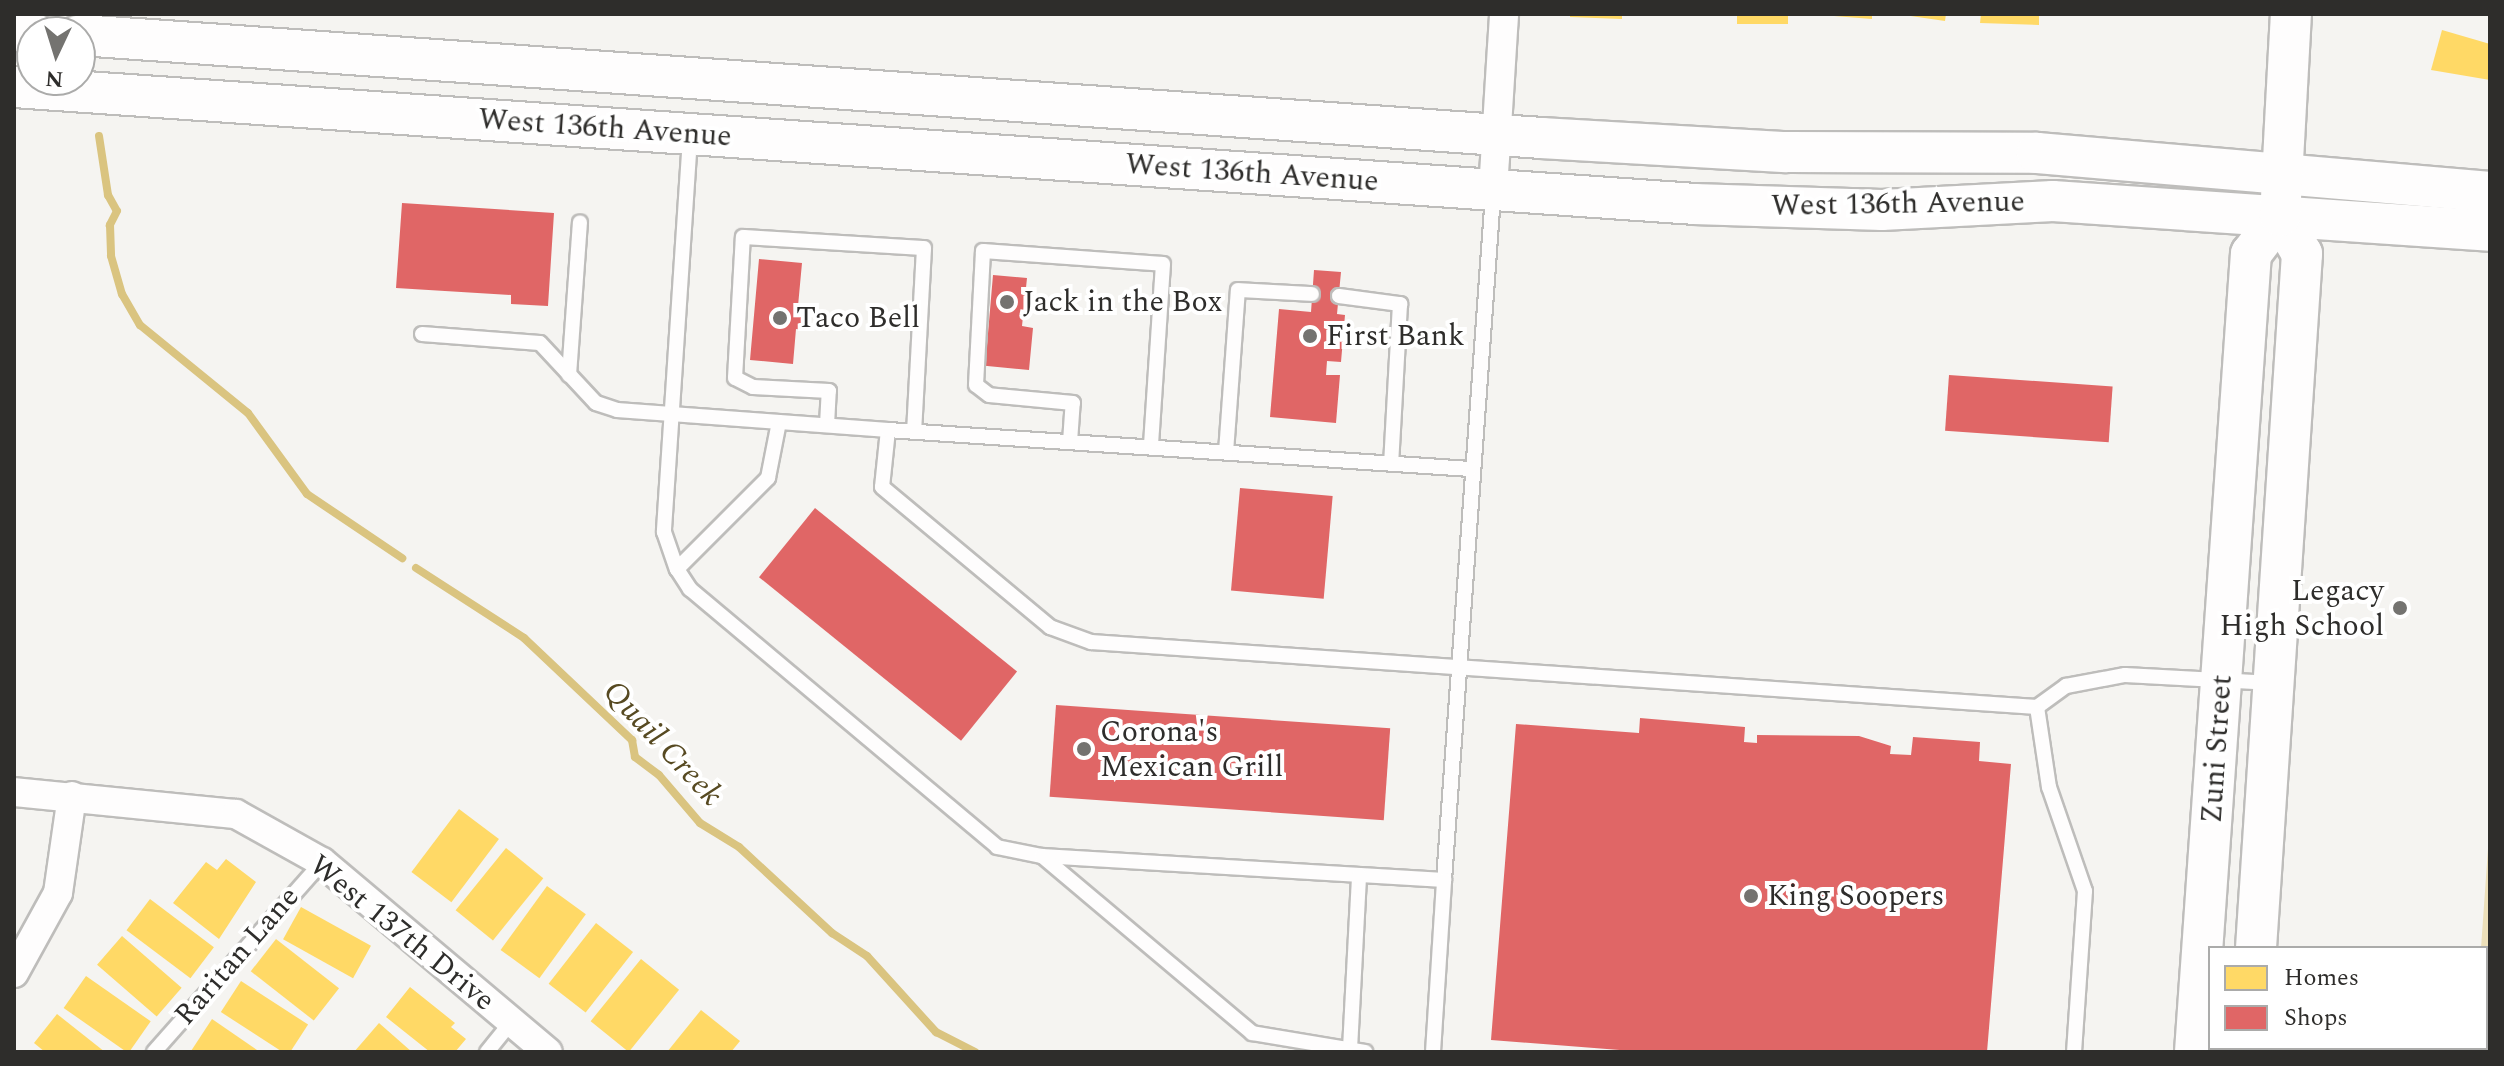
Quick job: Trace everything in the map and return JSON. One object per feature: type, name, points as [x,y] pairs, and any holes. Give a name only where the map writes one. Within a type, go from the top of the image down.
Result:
[{"type":"main road","points":[[2280,216],[2291,14]]},
{"type":"main road","name":"West 136th Avenue","points":[[96,36],[1497,135],[1787,152],[2037,153],[2490,192]]},
{"type":"main road","name":"West 136th Avenue","points":[[14,87],[1793,209],[2053,201],[2490,231]]},
{"type":"main road","name":"Zuni Street","points":[[2195,1052],[2251,254],[2280,216],[2302,254],[2256,946]]},
{"type":"street","points":[[1493,190],[1504,14]]},
{"type":"street","name":"West 137th Drive","points":[[14,792],[236,814],[322,862],[548,1052]]},
{"type":"street","points":[[14,973],[58,893],[72,796]]},
{"type":"lane","points":[[690,134],[664,532],[677,569],[690,589],[997,847],[1042,856],[1444,880]]},
{"type":"lane","points":[[1433,1052],[1470,469],[1493,190]]},
{"type":"lane","points":[[569,375],[580,222]]},
{"type":"lane","points":[[827,425],[829,391],[753,387],[735,378],[743,237],[924,248],[914,431]]},
{"type":"lane","points":[[1070,442],[1073,403],[989,395],[976,385],[983,251],[1163,264],[1151,447]]},
{"type":"lane","points":[[1226,452],[1238,290],[1312,294]]},
{"type":"lane","points":[[1339,296],[1400,304],[1391,463]]},
{"type":"lane","points":[[422,334],[540,343],[596,403],[638,414],[1470,469]]},
{"type":"lane","points":[[677,569],[768,478],[779,422]]},
{"type":"lane","points":[[888,430],[882,487],[1050,627],[1091,642],[2037,707],[2066,686],[2125,675],[2273,683]]},
{"type":"lane","points":[[2037,707],[2049,787],[2085,891],[2074,1052]]},
{"type":"lane","points":[[1042,856],[1252,1033],[1365,1052]]},
{"type":"lane","name":"Raritan Lane","points":[[154,1052],[322,862]]},
{"type":"lane","points":[[1350,1049],[1359,875]]},
{"type":"lane","points":[[487,1052],[511,1022]]},
{"type":"lane","points":[[2195,1052],[2207,1052]]},
{"type":"shaded area","points":[[2490,820],[2490,982],[2488,946],[2481,946]]},
{"type":"building: Homes","points":[[1570,14],[1622,14],[1622,19],[1570,17]]},
{"type":"building: Homes","points":[[1737,14],[1788,14],[1788,24],[1737,24]]},
{"type":"building: Homes","points":[[1872,14],[1872,19],[1834,16]]},
{"type":"building: Homes","points":[[1897,14],[1946,14],[1945,21]]},
{"type":"building: Homes","points":[[1981,14],[2039,14],[2039,25],[1980,23]]},
{"type":"building: Homes","points":[[2442,30],[2490,44],[2490,80],[2431,70]]},
{"type":"building: Homes","points":[[459,809],[499,839],[451,902],[411,872]]},
{"type":"building: Homes","points":[[506,848],[543,878],[493,940],[456,910]]},
{"type":"building: Homes","points":[[226,859],[256,882],[219,939],[173,903],[206,862],[217,870]]},
{"type":"building: Homes","points":[[547,886],[586,914],[539,978],[501,950]]},
{"type":"building: Homes","points":[[150,899],[214,947],[190,978],[127,930]]},
{"type":"building: Homes","points":[[301,907],[371,946],[353,978],[283,939]]},
{"type":"building: Homes","points":[[596,923],[633,952],[586,1013],[549,984]]},
{"type":"building: Homes","points":[[122,936],[182,988],[157,1017],[97,965]]},
{"type":"building: Homes","points":[[276,939],[339,988],[314,1021],[251,971]]},
{"type":"building: Homes","points":[[641,959],[679,990],[629,1052],[591,1021]]},
{"type":"building: Homes","points":[[86,976],[151,1021],[127,1052],[64,1008]]},
{"type":"building: Homes","points":[[241,981],[308,1025],[290,1052],[282,1052],[221,1012]]},
{"type":"building: Homes","points":[[410,987],[455,1023],[451,1027],[466,1039],[455,1052],[430,1052],[386,1017]]},
{"type":"building: Homes","points":[[701,1010],[740,1041],[731,1052],[667,1052]]},
{"type":"building: Homes","points":[[57,1014],[105,1052],[45,1052],[34,1043]]},
{"type":"building: Homes","points":[[212,1019],[260,1052],[191,1051]]},
{"type":"building: Homes","points":[[379,1023],[412,1052],[354,1052]]},
{"type":"building: Shops","points":[[402,203],[554,213],[548,306],[511,304],[511,295],[396,288]]},
{"type":"building: Shops","name":"Taco Bell","points":[[759,259],[802,263],[798,306],[806,307],[804,330],[796,329],[793,364],[750,360]]},
{"type":"building: Shops","name":"First Bank","points":[[1314,270],[1341,272],[1337,314],[1345,315],[1341,362],[1327,361],[1326,375],[1340,375],[1336,423],[1270,417],[1279,309],[1311,312]]},
{"type":"building: Shops","name":"Jack in the Box","points":[[993,275],[1027,278],[1022,326],[1033,328],[1029,370],[977,365],[979,344],[987,345]]},
{"type":"building: Shops","points":[[1949,375],[2113,386],[2109,442],[1945,431]]},
{"type":"building: Shops","points":[[1240,488],[1333,496],[1324,599],[1231,591]]},
{"type":"building: Shops","points":[[815,508],[1017,672],[961,741],[759,577]]},
{"type":"building: Shops","points":[[1056,705],[1390,728],[1384,820],[1050,797]]},
{"type":"building: Shops","name":"King Soopers","points":[[1640,718],[1745,727],[1744,742],[1757,743],[1757,735],[1859,736],[1891,746],[1890,754],[1911,755],[1913,737],[1980,742],[1979,761],[2011,764],[1987,1052],[1645,1052],[1491,1040],[1516,724],[1639,733]]},
{"type":"waterway","name":"Quail Creek","points":[[99,136],[108,195],[117,211],[110,225],[111,256],[122,294],[140,325],[248,413],[307,494],[402,558]]},
{"type":"waterway","name":"Quail Creek","points":[[416,568],[524,638],[632,740],[635,757],[659,775],[700,823],[739,847],[832,933],[867,956],[936,1032],[975,1052]]},
{"type":"place","name":"Jack in the Box","points":[[1007,302]]},
{"type":"place","name":"Taco Bell","points":[[780,318]]},
{"type":"place","name":"First Bank","points":[[1310,336]]},
{"type":"place","name":"Legacy High School","points":[[2400,608]]},
{"type":"place","name":"Corona's Mexican Grill","points":[[1084,749]]},
{"type":"place","name":"King Soopers","points":[[1751,896]]}]
